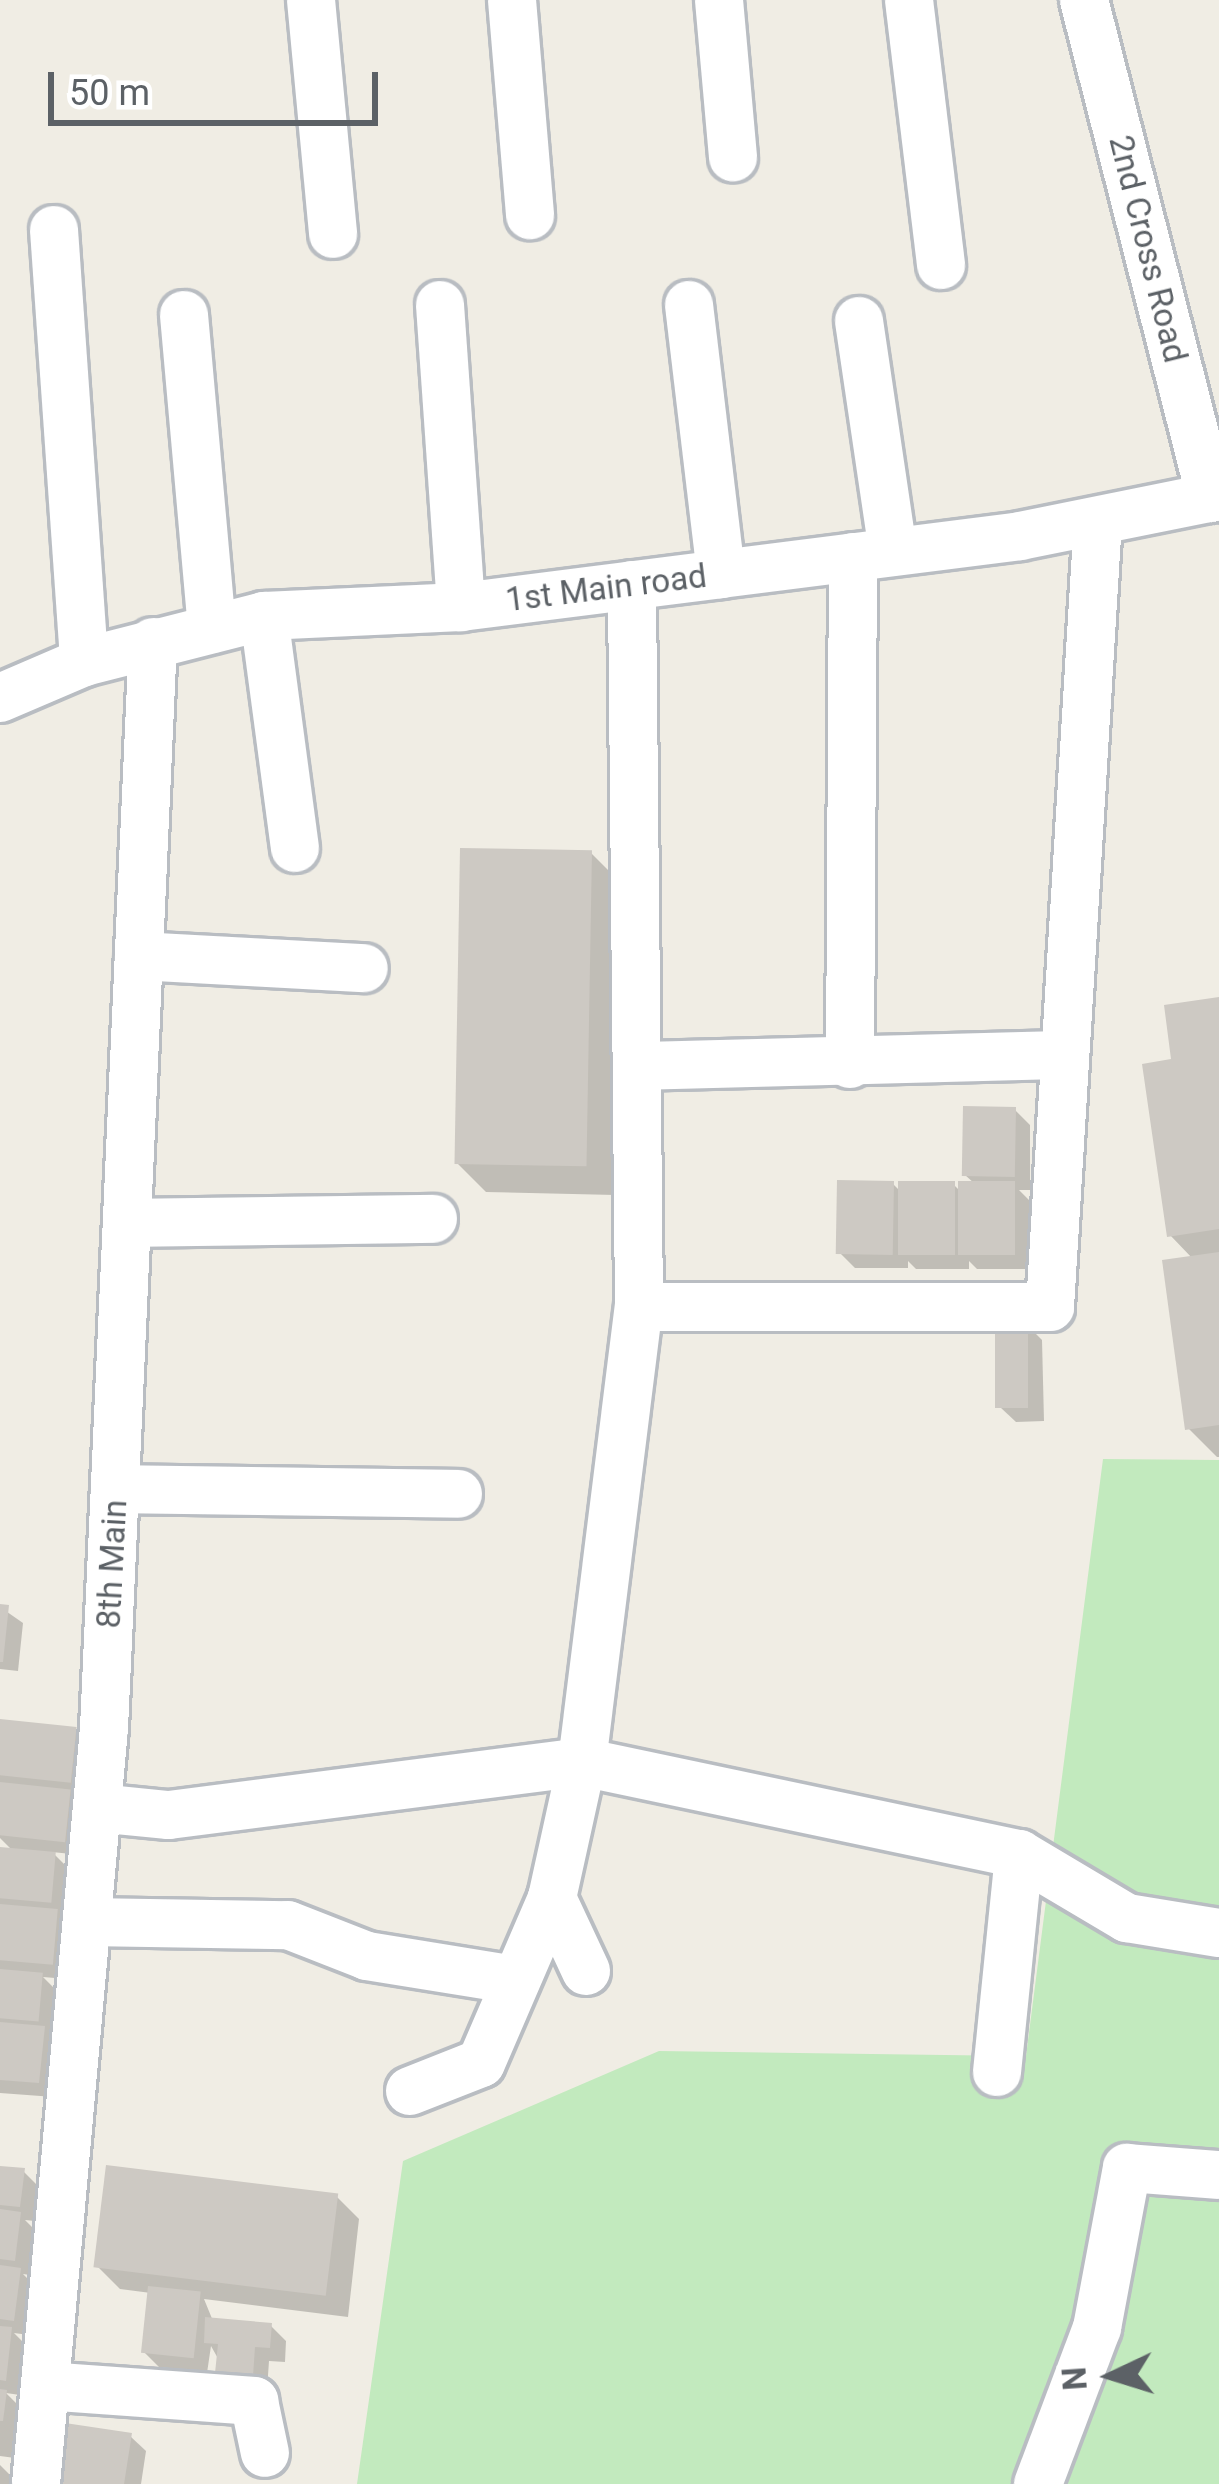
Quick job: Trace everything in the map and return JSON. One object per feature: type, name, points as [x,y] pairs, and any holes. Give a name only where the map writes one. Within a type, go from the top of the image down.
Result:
[{"type":"street","points":[[311,0],[333,234]]},
{"type":"street","points":[[512,0],[530,214]]},
{"type":"street","points":[[719,0],[733,158]]},
{"type":"street","points":[[909,0],[941,265]]},
{"type":"street","name":"2nd Cross Road","points":[[1084,0],[1215,497]]},
{"type":"street","points":[[54,230],[84,662]]},
{"type":"street","points":[[689,304],[722,574]]},
{"type":"street","points":[[440,305],[461,607]]},
{"type":"street","points":[[184,315],[212,629]]},
{"type":"street","points":[[850,1064],[873,554],[859,321]]},
{"type":"street","name":"1st Main road","points":[[0,698],[84,662],[264,616],[461,607],[873,554],[1099,521],[1215,497]]},
{"type":"street","points":[[639,1307],[1050,1307],[1099,521]]},
{"type":"street","points":[[410,2090],[481,2062],[552,1898],[582,1762],[639,1307],[632,585]]},
{"type":"street","points":[[264,616],[295,848]]},
{"type":"street","name":"8th Main","points":[[36,2484],[97,1808],[116,1489],[153,642]]},
{"type":"street","points":[[140,956],[364,968]]},
{"type":"street","points":[[640,1066],[1065,1055]]},
{"type":"street","points":[[128,1223],[433,1219]]},
{"type":"street","points":[[116,1489],[458,1494]]},
{"type":"street","points":[[97,1808],[169,1815],[582,1762],[1019,1854],[1127,1918],[1219,1933]]},
{"type":"street","points":[[997,2072],[1019,1854]]},
{"type":"street","points":[[552,1898],[586,1971]]},
{"type":"street","points":[[86,1922],[288,1925],[367,1956],[516,1980]]},
{"type":"street","points":[[1038,2484],[1097,2328],[1127,2168],[1219,2174]]},
{"type":"street","points":[[45,2386],[254,2401],[265,2453]]},
{"type":"green space","points":[[1103,1459],[1219,1460],[1219,2484],[357,2484],[403,2161],[659,2051],[1026,2056]]},
{"type":"building","points":[[460,848],[592,850],[586,1166],[454,1164]]},
{"type":"building","points":[[1219,997],[1219,1229],[1167,1237],[1142,1064],[1171,1059],[1164,1005]]},
{"type":"building","points":[[963,1106],[1016,1107],[1015,1177],[962,1176]]},
{"type":"building","points":[[837,1180],[894,1181],[893,1255],[836,1254]]},
{"type":"building","points":[[898,1181],[955,1181],[955,1255],[898,1255]]},
{"type":"building","points":[[958,1181],[1015,1181],[1015,1255],[958,1255]]},
{"type":"building","points":[[1219,1252],[1219,1425],[1185,1430],[1162,1260]]},
{"type":"building","points":[[995,1322],[1028,1322],[1028,1408],[995,1408]]},
{"type":"building","points":[[0,1604],[9,1605],[3,1662],[0,1662]]},
{"type":"building","points":[[0,1719],[77,1727],[71,1783],[0,1775]]},
{"type":"building","points":[[0,1782],[71,1789],[65,1842],[0,1835]]},
{"type":"building","points":[[0,1847],[56,1852],[51,1903],[0,1898]]},
{"type":"building","points":[[0,1904],[58,1909],[53,1965],[0,1960]]},
{"type":"building","points":[[0,1969],[43,1973],[39,2022],[0,2018]]},
{"type":"building","points":[[0,2022],[45,2026],[39,2083],[0,2080]]},
{"type":"building","points":[[106,2165],[338,2194],[326,2296],[93,2267]]},
{"type":"building","points":[[0,2166],[25,2168],[20,2207],[0,2205]]},
{"type":"building","points":[[0,2209],[21,2212],[15,2261],[0,2259]]},
{"type":"building","points":[[0,2265],[21,2268],[14,2321],[0,2319]]},
{"type":"building","points":[[148,2286],[201,2292],[194,2358],[141,2353]]},
{"type":"building","points":[[205,2317],[272,2323],[270,2348],[255,2347],[253,2376],[215,2373],[218,2344],[204,2343]]},
{"type":"building","points":[[0,2326],[12,2327],[6,2381],[0,2380]]},
{"type":"building","points":[[0,2389],[7,2390],[3,2421],[0,2421]]},
{"type":"building","points":[[65,2423],[132,2433],[124,2484],[56,2484]]}]
